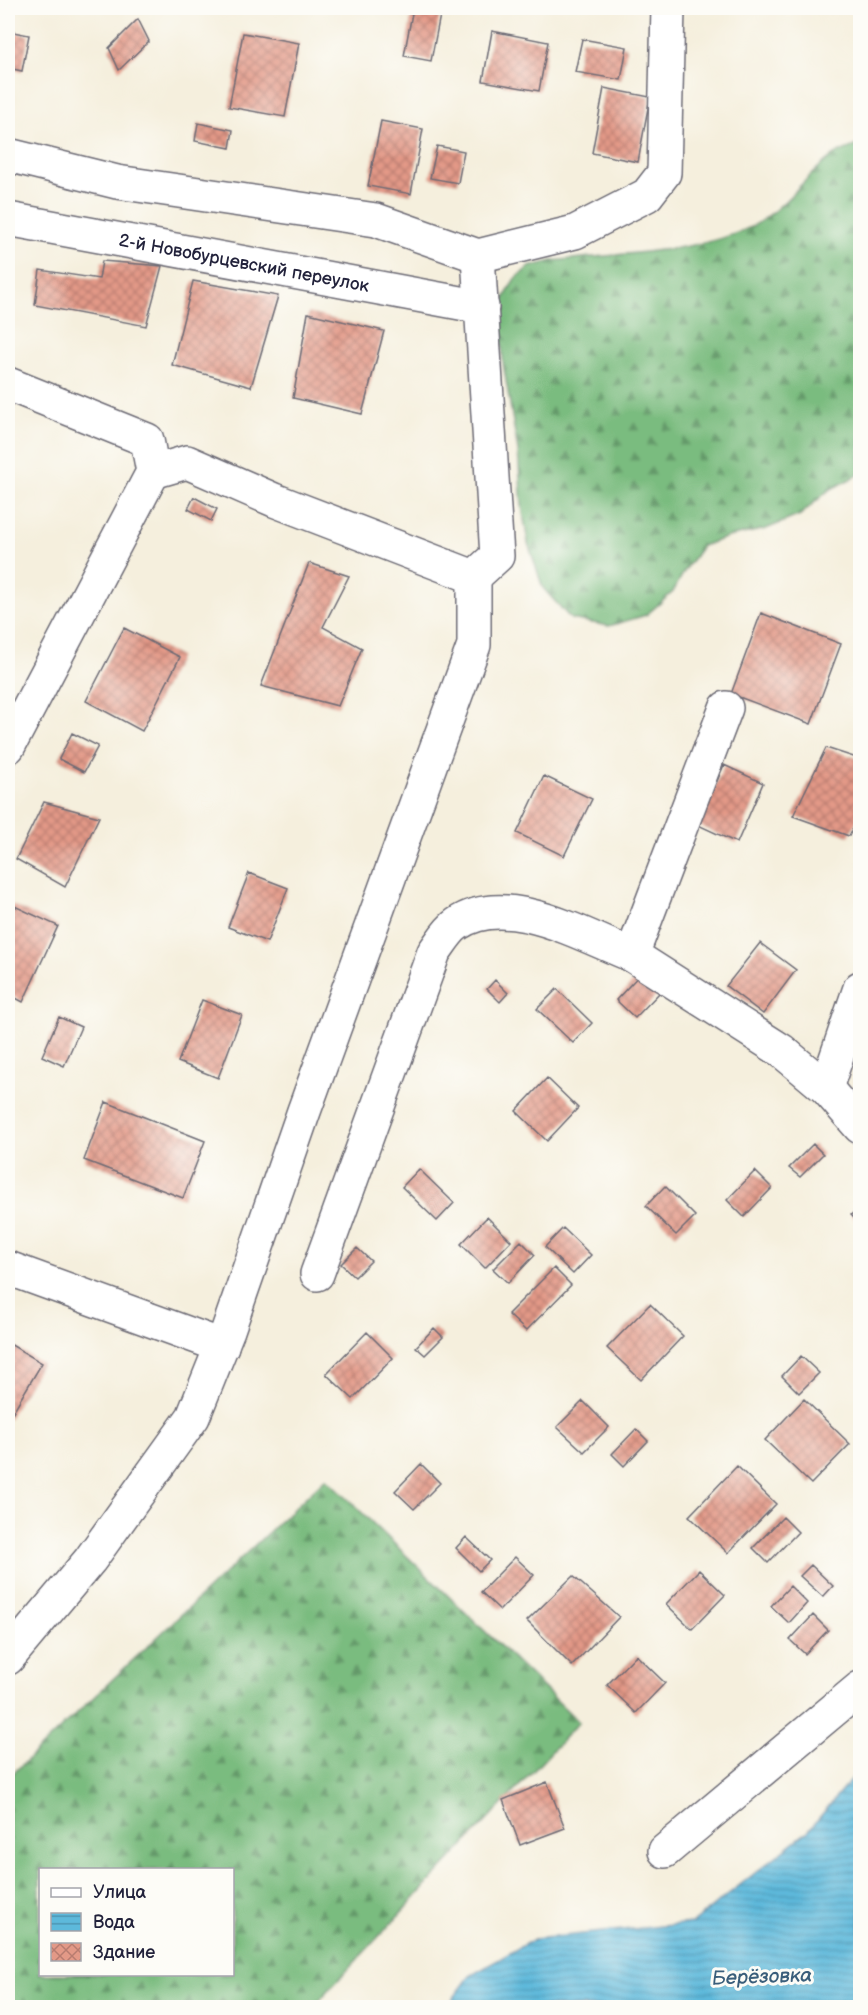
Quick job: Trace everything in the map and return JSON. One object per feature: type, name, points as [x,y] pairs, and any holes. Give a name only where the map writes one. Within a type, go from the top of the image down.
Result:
[{"type":"street","points":[[8,155],[117,182],[376,220],[478,256],[575,232],[647,195],[653,188],[664,173],[668,8]]},
{"type":"street","name":"2-й Новобурцевский переулок","points":[[8,219],[482,307]]},
{"type":"street","points":[[8,1658],[90,1560],[193,1417],[222,1346],[474,645],[474,577],[497,556],[478,256]]},
{"type":"street","points":[[8,384],[147,440],[153,472],[8,747]]},
{"type":"street","points":[[153,472],[187,462],[274,500],[474,577]]},
{"type":"street","points":[[632,955],[726,708]]},
{"type":"street","points":[[317,1274],[434,952],[456,924],[488,911],[528,914],[632,955],[782,1051],[826,1088],[861,1128]]},
{"type":"street","points":[[826,1088],[861,988]]},
{"type":"street","points":[[8,1268],[222,1346]]},
{"type":"street","points":[[665,1851],[861,1688]]},
{"type":"green space","points":[[860,144],[860,474],[829,490],[800,515],[766,529],[728,537],[702,546],[673,592],[646,615],[609,626],[571,619],[543,588],[528,543],[522,507],[518,451],[503,363],[501,320],[504,299],[514,280],[529,267],[552,261],[662,250],[719,239],[744,230],[773,212],[831,157]]},
{"type":"green space","points":[[326,1478],[579,1722],[313,2007],[8,2008],[8,1778]]},
{"type":"water","name":"Берёзовка","points":[[860,1769],[860,2007],[447,2007],[470,1976],[534,1939],[692,1923],[808,1831]]},
{"type":"building","points":[[413,8],[441,10],[431,61],[404,56]]},
{"type":"building","points":[[138,19],[149,41],[119,70],[109,48]]},
{"type":"building","points":[[8,31],[29,35],[22,71],[8,68]]},
{"type":"building","points":[[492,31],[548,42],[539,91],[483,81]]},
{"type":"building","points":[[243,33],[299,43],[285,117],[229,107]]},
{"type":"building","points":[[582,39],[627,47],[621,80],[575,72]]},
{"type":"building","points":[[604,88],[650,97],[638,162],[592,153]]},
{"type":"building","points":[[381,121],[423,129],[411,194],[368,186]]},
{"type":"building","points":[[198,123],[233,130],[230,148],[195,141]]},
{"type":"building","points":[[437,146],[464,151],[458,183],[430,178]]},
{"type":"building","points":[[102,261],[162,266],[146,326],[35,305],[40,270],[99,279]]},
{"type":"building","points":[[193,281],[278,296],[251,387],[172,365]]},
{"type":"building","points":[[308,313],[384,331],[362,414],[293,398]]},
{"type":"building","points":[[194,497],[217,509],[211,521],[188,509]]},
{"type":"building","points":[[309,563],[349,576],[323,627],[362,648],[338,706],[261,686]]},
{"type":"building","points":[[761,613],[841,644],[811,724],[731,694]]},
{"type":"building","points":[[124,628],[180,657],[142,731],[86,701]]},
{"type":"building","points":[[72,733],[98,746],[84,772],[59,759]]},
{"type":"building","points":[[826,748],[860,759],[860,814],[849,836],[793,816]]},
{"type":"building","points":[[724,765],[763,783],[737,843],[698,825]]},
{"type":"building","points":[[544,776],[592,799],[564,856],[517,833]]},
{"type":"building","points":[[44,802],[99,817],[65,887],[16,859]]},
{"type":"building","points":[[249,873],[288,888],[267,942],[228,927]]},
{"type":"building","points":[[8,903],[58,926],[23,1002],[8,994]]},
{"type":"building","points":[[760,943],[796,970],[763,1014],[726,986]]},
{"type":"building","points":[[643,971],[662,990],[635,1018],[616,1000]]},
{"type":"building","points":[[495,980],[508,993],[500,1002],[487,989]]},
{"type":"building","points":[[557,989],[592,1023],[573,1043],[537,1009]]},
{"type":"building","points":[[202,1000],[242,1015],[218,1078],[178,1062]]},
{"type":"building","points":[[59,1017],[81,1027],[64,1066],[42,1056]]},
{"type":"building","points":[[547,1078],[578,1108],[547,1141],[516,1111]]},
{"type":"building","points":[[106,1102],[205,1141],[183,1198],[84,1160]]},
{"type":"building","points":[[813,1144],[823,1154],[800,1177],[789,1168]]},
{"type":"building","points":[[419,1169],[454,1203],[437,1221],[402,1187]]},
{"type":"building","points":[[755,1171],[772,1188],[744,1217],[727,1200]]},
{"type":"building","points":[[665,1186],[695,1216],[676,1235],[646,1206]]},
{"type":"building","points":[[860,1205],[860,1224],[851,1215]]},
{"type":"building","points":[[487,1217],[511,1241],[485,1268],[461,1244]]},
{"type":"building","points":[[563,1228],[591,1255],[573,1274],[545,1247]]},
{"type":"building","points":[[521,1241],[535,1255],[508,1283],[493,1269]]},
{"type":"building","points":[[357,1248],[371,1261],[355,1277],[341,1264]]},
{"type":"building","points":[[554,1268],[571,1285],[526,1331],[508,1314]]},
{"type":"building","points":[[650,1304],[683,1336],[641,1380],[607,1348]]},
{"type":"building","points":[[434,1328],[443,1337],[425,1355],[416,1347]]},
{"type":"building","points":[[367,1332],[393,1358],[353,1399],[326,1374]]},
{"type":"building","points":[[8,1343],[42,1363],[8,1420]]},
{"type":"building","points":[[801,1356],[819,1373],[799,1393],[782,1376]]},
{"type":"building","points":[[804,1399],[850,1444],[811,1484],[765,1440]]},
{"type":"building","points":[[583,1401],[609,1427],[584,1452],[557,1427]]},
{"type":"building","points":[[636,1429],[648,1441],[624,1466],[612,1454]]},
{"type":"building","points":[[421,1464],[440,1483],[414,1509],[395,1491]]},
{"type":"building","points":[[737,1466],[776,1504],[728,1553],[689,1516]]},
{"type":"building","points":[[783,1517],[798,1532],[768,1563],[753,1548]]},
{"type":"building","points":[[466,1537],[490,1560],[479,1571],[456,1548]]},
{"type":"building","points":[[515,1557],[534,1575],[500,1610],[481,1592]]},
{"type":"building","points":[[811,1565],[833,1586],[823,1597],[800,1576]]},
{"type":"building","points":[[699,1570],[725,1595],[692,1629],[666,1604]]},
{"type":"building","points":[[573,1576],[619,1617],[572,1666],[527,1621]]},
{"type":"building","points":[[790,1586],[807,1603],[789,1623],[771,1606]]},
{"type":"building","points":[[813,1615],[828,1630],[805,1654],[790,1640]]},
{"type":"building","points":[[636,1655],[665,1683],[636,1713],[607,1685]]},
{"type":"building","points":[[547,1782],[565,1828],[520,1845],[503,1800]]}]
